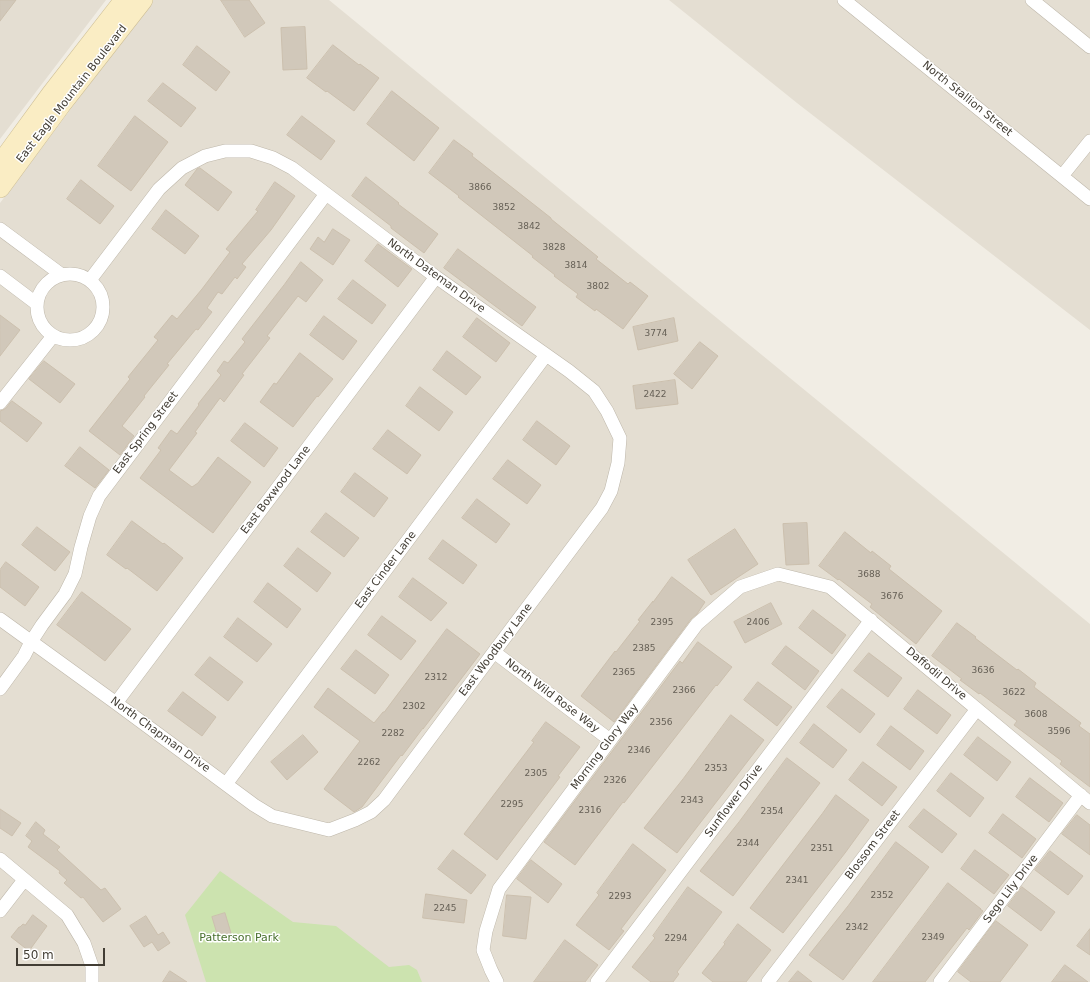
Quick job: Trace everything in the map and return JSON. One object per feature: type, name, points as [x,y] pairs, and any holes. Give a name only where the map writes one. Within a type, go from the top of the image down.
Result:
[{"type":"street","name":"East Eagle Mountain Boulevard","points":[[0,164],[50,94],[124,0]]},
{"type":"street","name":"East Eagle Mountain Boulevard","points":[[0,188],[61,105],[143,0]]},
{"type":"street","name":"North Stallion Street","points":[[844,0],[1090,199]]},
{"type":"street","points":[[1032,0],[1090,47]]},
{"type":"street","points":[[1062,176],[1090,141]]},
{"type":"street","name":"North Dateman Drive","points":[[90,280],[159,189],[182,168],[205,156],[225,151],[251,151],[273,158],[292,168],[436,277],[570,371],[594,391],[607,411],[620,438]]},
{"type":"street","name":"East Spring Street","points":[[0,689],[24,656],[42,625],[65,594],[75,574],[90,516],[99,496],[326,194]]},
{"type":"street","points":[[0,229],[62,275]]},
{"type":"street","points":[[72,274],[90,280],[97,288],[102,299],[103,310],[101,321],[94,330],[85,337],[75,340],[63,340],[53,336],[40,322],[38,313],[37,304],[40,294],[45,286],[53,279],[62,275],[72,274]]},
{"type":"street","points":[[0,276],[37,304]]},
{"type":"street","name":"East Boxwood Lane","points":[[116,703],[436,277]]},
{"type":"street","points":[[0,402],[53,336]]},
{"type":"street","name":"East Cinder Lane","points":[[226,784],[546,355]]},
{"type":"street","name":"East Woodbury Lane","points":[[329,830],[371,812],[384,800],[602,508],[611,491],[618,463],[620,438]]},
{"type":"street","name":"Daffodil Drive","points":[[768,578],[778,574],[830,587],[1086,799]]},
{"type":"street","name":"Morning Glory Way","points":[[497,982],[483,950],[486,931],[499,889],[697,624],[740,587],[768,578]]},
{"type":"street","name":"North Chapman Drive","points":[[0,619],[254,805],[272,816],[329,830]]},
{"type":"street","name":"Sunflower Drive","points":[[597,982],[871,620]]},
{"type":"street","name":"North Wild Rose Way","points":[[494,652],[610,740]]},
{"type":"street","name":"Blossom Street","points":[[768,982],[977,709]]},
{"type":"street","name":"Sego Lily Drive","points":[[940,982],[1086,799]]},
{"type":"street","points":[[0,859],[66,915],[84,943],[92,966],[92,982]]},
{"type":"street","points":[[0,911],[24,880]]},
{"type":"shaded area","points":[[0,0],[106,0],[0,139]]},
{"type":"shaded area","points":[[153,0],[329,0],[1090,624],[1090,982],[0,982],[0,203]]},
{"type":"shaded area","points":[[669,0],[1090,0],[1090,330],[797,103]]},
{"type":"green space","name":"Patterson Park","points":[[220,871],[293,922],[336,926],[389,967],[409,965],[417,970],[422,982],[206,982],[185,915]]},
{"type":"building","points":[[0,0],[16,0],[0,21]]},
{"type":"building","points":[[221,0],[249,0],[265,23],[245,37]]},
{"type":"building","points":[[305,27],[307,69],[283,70],[281,28]]},
{"type":"building","points":[[333,45],[379,78],[354,111],[307,78]]},
{"type":"building","points":[[197,46],[230,72],[216,91],[183,65]]},
{"type":"building","points":[[163,83],[196,108],[181,127],[148,101]]},
{"type":"building","points":[[392,91],[439,128],[414,161],[367,124]]},
{"type":"building","points":[[135,116],[168,142],[131,191],[98,166]]},
{"type":"building","points":[[302,116],[335,141],[321,160],[287,135]]},
{"type":"building","points":[[454,140],[598,257],[596,259],[628,284],[630,282],[648,296],[623,329],[596,309],[595,311],[576,297],[578,294],[554,276],[555,275],[532,257],[533,256],[429,173]]},
{"type":"building","points":[[200,168],[232,192],[218,211],[185,185],[197,169]]},
{"type":"building","points":[[366,177],[399,203],[398,204],[438,234],[424,253],[352,196]]},
{"type":"building","points":[[81,180],[114,206],[100,224],[67,199]]},
{"type":"building","points":[[275,182],[295,196],[271,230],[242,264],[246,267],[237,279],[235,277],[222,294],[218,292],[207,308],[212,312],[167,364],[169,365],[122,426],[134,436],[120,455],[89,431],[130,379],[128,377],[158,340],[154,337],[172,315],[177,319],[230,252],[226,249],[258,211],[256,210]]},
{"type":"building","points":[[166,210],[199,236],[185,254],[152,229]]},
{"type":"building","points":[[333,229],[350,240],[333,265],[310,249],[318,237],[324,242]]},
{"type":"building","points":[[378,244],[412,269],[398,287],[365,261]]},
{"type":"building","points":[[458,249],[536,307],[522,326],[444,268]]},
{"type":"building","points":[[301,262],[323,280],[306,302],[298,296],[267,336],[270,338],[242,374],[244,375],[224,402],[220,398],[195,432],[197,433],[169,470],[192,487],[198,483],[218,457],[251,482],[213,533],[140,478],[161,450],[158,448],[171,430],[177,434],[221,375],[217,371],[224,361],[228,363],[245,342],[242,339]]},
{"type":"building","points":[[353,280],[386,305],[372,324],[338,299]]},
{"type":"building","points":[[0,315],[20,330],[0,356]]},
{"type":"building","points":[[324,316],[357,341],[343,360],[310,335]]},
{"type":"building","points":[[477,318],[510,343],[496,362],[463,337]]},
{"type":"building","points":[[674,318],[678,341],[638,350],[633,327]]},
{"type":"building","points":[[700,342],[718,356],[692,389],[674,374]]},
{"type":"building","points":[[447,351],[481,377],[466,395],[433,370]]},
{"type":"building","points":[[300,353],[333,379],[318,397],[317,396],[293,427],[260,402]]},
{"type":"building","points":[[44,361],[75,384],[60,403],[29,379]]},
{"type":"building","points":[[675,380],[678,404],[636,409],[633,386]]},
{"type":"building","points":[[420,387],[453,412],[439,431],[406,406]]},
{"type":"building","points":[[12,401],[42,423],[27,442],[0,421],[0,411],[6,408]]},
{"type":"building","points":[[537,421],[570,446],[556,465],[523,440]]},
{"type":"building","points":[[245,423],[278,448],[264,467],[231,441]]},
{"type":"building","points":[[388,430],[421,455],[407,474],[373,449]]},
{"type":"building","points":[[80,447],[109,470],[95,488],[65,466]]},
{"type":"building","points":[[508,460],[541,485],[527,504],[493,479]]},
{"type":"building","points":[[355,473],[388,498],[374,517],[341,492]]},
{"type":"building","points":[[477,499],[510,524],[496,543],[462,518]]},
{"type":"building","points":[[326,513],[359,538],[344,557],[311,532]]},
{"type":"building","points":[[132,521],[183,558],[157,591],[107,555]]},
{"type":"building","points":[[807,523],[809,564],[786,565],[783,524]]},
{"type":"building","points":[[37,527],[70,552],[55,571],[22,545]]},
{"type":"building","points":[[735,529],[758,564],[711,595],[688,560]]},
{"type":"building","points":[[845,532],[871,553],[872,551],[891,566],[889,569],[942,611],[916,644],[870,607],[872,604],[819,566]]},
{"type":"building","points":[[443,540],[477,565],[463,584],[429,559]]},
{"type":"building","points":[[298,548],[331,573],[317,592],[284,566]]},
{"type":"building","points":[[6,562],[39,587],[25,606],[0,587],[0,570]]},
{"type":"building","points":[[672,577],[705,602],[614,722],[581,696],[640,621],[638,620]]},
{"type":"building","points":[[413,578],[447,603],[431,621],[399,597]]},
{"type":"building","points":[[268,583],[301,609],[287,628],[254,602]]},
{"type":"building","points":[[82,592],[131,629],[105,661],[57,625]]},
{"type":"building","points":[[771,603],[782,624],[745,643],[734,622]]},
{"type":"building","points":[[813,610],[846,635],[832,654],[799,628]]},
{"type":"building","points":[[382,616],[416,641],[401,660],[368,635]]},
{"type":"building","points":[[238,618],[272,644],[257,662],[224,637]]},
{"type":"building","points":[[957,623],[1036,683],[1034,687],[1081,723],[1079,726],[1090,734],[1090,787],[1060,764],[1062,761],[1014,725],[1017,721],[960,680],[962,679],[932,656]]},
{"type":"building","points":[[447,629],[480,654],[362,807],[354,812],[324,789],[360,741],[314,707],[328,688],[374,723]]},
{"type":"building","points":[[698,642],[732,667],[717,686],[716,685],[624,803],[623,802],[575,865],[544,842],[680,661],[682,663]]},
{"type":"building","points":[[786,646],[819,671],[805,690],[772,664]]},
{"type":"building","points":[[356,650],[389,675],[375,694],[341,669]]},
{"type":"building","points":[[869,653],[902,678],[888,697],[854,671]]},
{"type":"building","points":[[210,657],[243,682],[228,701],[195,675]]},
{"type":"building","points":[[758,682],[792,707],[777,726],[744,700]]},
{"type":"building","points":[[842,689],[875,714],[860,733],[827,707]]},
{"type":"building","points":[[918,690],[951,715],[937,734],[904,709]]},
{"type":"building","points":[[183,692],[216,717],[202,736],[168,711]]},
{"type":"building","points":[[731,715],[764,740],[677,853],[644,828]]},
{"type":"building","points":[[546,722],[580,747],[558,776],[560,777],[497,860],[464,834],[534,742],[532,741]]},
{"type":"building","points":[[814,724],[847,750],[833,768],[800,743]]},
{"type":"building","points":[[891,726],[924,751],[910,770],[877,745]]},
{"type":"building","points":[[303,735],[318,752],[287,780],[271,762]]},
{"type":"building","points":[[978,737],[1011,762],[997,781],[964,755]]},
{"type":"building","points":[[787,758],[820,783],[733,896],[700,871]]},
{"type":"building","points":[[863,762],[897,787],[882,806],[849,780]]},
{"type":"building","points":[[951,773],[984,798],[970,817],[937,791]]},
{"type":"building","points":[[1030,778],[1063,803],[1049,822],[1016,797]]},
{"type":"building","points":[[836,795],[869,820],[783,933],[750,908]]},
{"type":"building","points":[[0,809],[21,823],[12,836],[0,828]]},
{"type":"building","points":[[924,809],[957,834],[942,853],[909,827]]},
{"type":"building","points":[[1003,814],[1036,839],[1022,858],[989,833]]},
{"type":"building","points":[[1077,815],[1090,825],[1090,855],[1062,834]]},
{"type":"building","points":[[36,822],[45,830],[43,834],[60,847],[57,850],[101,890],[105,888],[121,909],[103,922],[83,897],[81,898],[64,883],[67,880],[59,873],[60,871],[28,847],[32,841],[26,836]]},
{"type":"building","points":[[896,842],[929,867],[843,980],[809,955]]},
{"type":"building","points":[[633,844],[666,870],[621,929],[624,931],[609,950],[576,925],[599,895],[597,893]]},
{"type":"building","points":[[453,850],[486,875],[471,894],[438,869]]},
{"type":"building","points":[[975,850],[1009,875],[994,894],[961,869]]},
{"type":"building","points":[[1050,851],[1083,876],[1068,895],[1035,870]]},
{"type":"building","points":[[531,860],[562,884],[548,903],[517,879]]},
{"type":"building","points":[[948,883],[983,911],[969,930],[967,928],[925,982],[873,982]]},
{"type":"building","points":[[688,887],[722,912],[677,972],[679,974],[673,982],[651,982],[632,967],[655,938],[653,936]]},
{"type":"building","points":[[1022,887],[1055,912],[1041,931],[1008,906]]},
{"type":"building","points":[[426,894],[467,900],[464,923],[423,918]]},
{"type":"building","points":[[507,895],[531,897],[526,939],[503,936]]},
{"type":"building","points":[[225,913],[231,933],[218,937],[212,917]]},
{"type":"building","points":[[33,915],[47,926],[29,951],[11,937],[19,927],[23,924],[25,925]]},
{"type":"building","points":[[146,916],[158,935],[163,932],[170,943],[158,951],[152,942],[144,947],[130,926]]},
{"type":"building","points":[[996,921],[1028,945],[1000,982],[971,982],[958,972]]},
{"type":"building","points":[[738,924],[771,950],[746,982],[713,982],[702,973],[725,944],[724,943]]},
{"type":"building","points":[[1090,929],[1090,955],[1077,946]]},
{"type":"building","points":[[565,940],[598,965],[585,982],[534,982]]},
{"type":"building","points":[[1065,965],[1088,982],[1052,982]]},
{"type":"building","points":[[170,971],[187,982],[163,982]]},
{"type":"building","points":[[798,971],[812,982],[789,982]]}]
